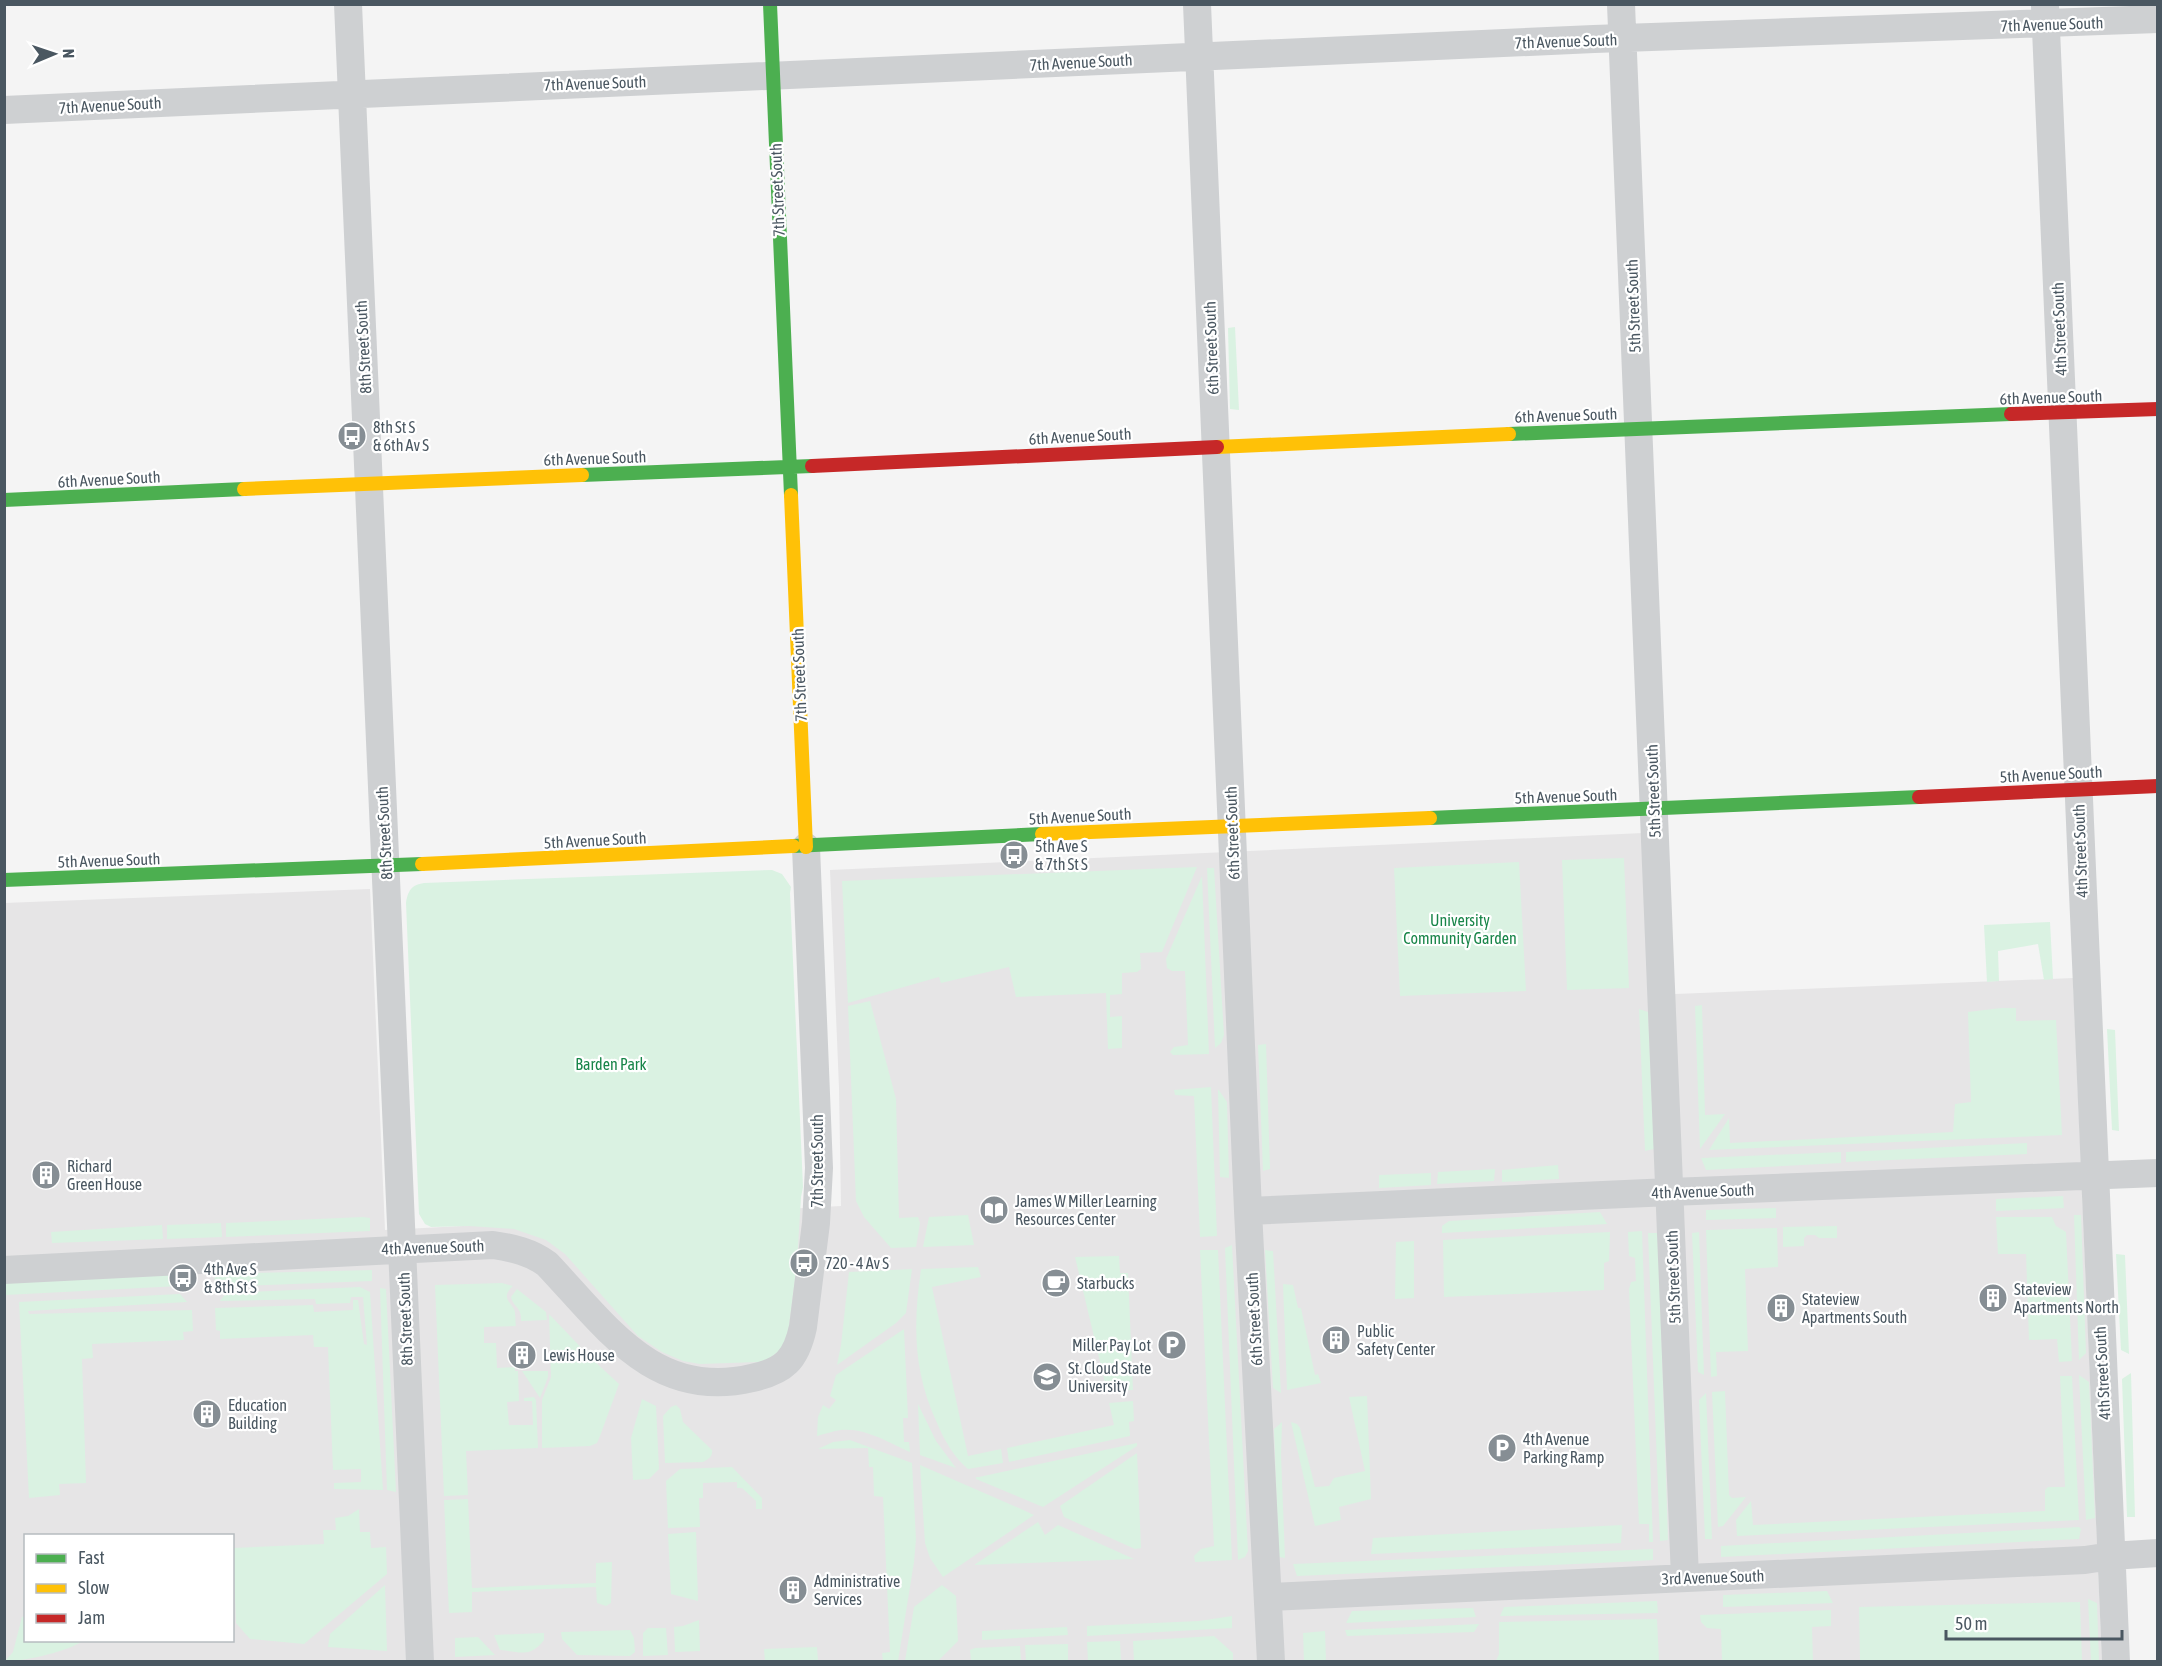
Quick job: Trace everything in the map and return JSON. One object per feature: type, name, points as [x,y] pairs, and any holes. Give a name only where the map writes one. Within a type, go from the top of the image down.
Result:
[{"type":"street","name":"8th Street South","points":[[348,4],[420,1662]]},
{"type":"street","name":"7th Street South","points":[[770,4],[819,1168],[816,1223],[799,1345]]},
{"type":"street","name":"6th Street South","points":[[1197,4],[1248,1211],[1271,1662]]},
{"type":"street","name":"5th Street South","points":[[1621,4],[1685,1578]]},
{"type":"street","name":"7th Avenue South","points":[[4,110],[1622,39],[2046,14],[2157,19]]},
{"type":"street","name":"4th Street South","points":[[2046,14],[2115,1662]]},
{"type":"street","name":"6th Avenue South","points":[[4,500],[1638,428],[2157,409]]},
{"type":"street","name":"5th Avenue South","points":[[4,880],[386,866],[1232,825],[2157,786]]},
{"type":"street","name":"4th Avenue South","points":[[1248,1211],[2157,1173]]},
{"type":"street","name":"4th Avenue South","points":[[4,1270],[493,1245],[522,1250],[547,1264],[614,1335],[632,1351],[662,1371],[696,1381],[744,1380],[774,1373],[791,1359],[799,1345]]},
{"type":"street","name":"3rd Avenue South","points":[[1268,1597],[2073,1560],[2157,1553]]},
{"type":"shaded area","name":"St. Cloud State University","points":[[1643,833],[1651,995],[2073,978],[2102,1661],[5,1661],[4,903],[370,889],[385,1230],[841,1206],[839,1088],[830,870]]},
{"type":"green space","points":[[1235,327],[1239,410],[1230,409],[1228,328]]},
{"type":"green space","name":"University Community Garden","points":[[1624,858],[1629,988],[1567,990],[1562,860]]},
{"type":"green space","name":"University Community Garden","points":[[1519,862],[1526,991],[1400,996],[1394,868]]},
{"type":"green space","points":[[1197,867],[1162,952],[1140,953],[1141,969],[1137,972],[1122,973],[1122,994],[1110,995],[1110,1017],[1122,1016],[1122,1048],[1108,1049],[1106,993],[1016,997],[1009,967],[941,983],[939,977],[848,1003],[842,881]]},
{"type":"green space","points":[[1207,868],[1214,868],[1224,1035],[1221,1043],[1215,1048]]},
{"type":"green space","name":"Barden Park","points":[[772,870],[782,874],[791,887],[803,1187],[788,1333],[784,1347],[767,1360],[700,1364],[683,1361],[662,1352],[638,1336],[565,1254],[546,1240],[514,1229],[469,1226],[431,1227],[425,1224],[419,1214],[406,903],[411,889],[424,883]]},
{"type":"green space","points":[[1202,876],[1209,1054],[1173,1055],[1170,1052],[1174,1047],[1188,1045],[1185,971],[1172,971],[1167,968],[1166,959]]},
{"type":"green space","points":[[2050,922],[2053,979],[2044,980],[2038,944],[1998,951],[1999,981],[1987,982],[1984,925]]},
{"type":"green space","points":[[870,1001],[896,1099],[899,1218],[918,1217],[920,1223],[916,1247],[891,1248],[864,1217],[856,1201],[848,1006]]},
{"type":"green space","points":[[1702,1005],[1705,1115],[1725,1114],[1700,1149],[1695,1006]]},
{"type":"green space","points":[[2016,1008],[2016,1021],[2056,1020],[2062,1135],[1709,1150],[1729,1118],[1730,1143],[1953,1132],[1955,1104],[1971,1102],[1968,1012]]},
{"type":"green space","points":[[1639,1009],[1648,1012],[1654,1149],[1645,1151]]},
{"type":"green space","points":[[2107,1029],[2115,1030],[2119,1131],[2112,1130]]},
{"type":"green space","points":[[1266,1044],[1270,1169],[1263,1171],[1258,1045]]},
{"type":"green space","points":[[1211,1087],[1217,1236],[1200,1237],[1194,1096],[1175,1095],[1174,1090]]},
{"type":"green space","points":[[1218,1089],[1227,1102],[1229,1178],[1220,1177]]},
{"type":"green space","points":[[2027,1143],[2027,1154],[1846,1162],[1846,1152]]},
{"type":"green space","points":[[1841,1152],[1841,1163],[1706,1170],[1701,1158]]},
{"type":"green space","points":[[1558,1165],[1559,1179],[1502,1182],[1502,1170]]},
{"type":"green space","points":[[1495,1169],[1494,1181],[1437,1184],[1438,1172]]},
{"type":"green space","points":[[1431,1173],[1431,1185],[1379,1188],[1379,1175]]},
{"type":"green space","points":[[2063,1196],[2064,1208],[1996,1211],[1996,1199]]},
{"type":"green space","points":[[1776,1208],[1776,1218],[1706,1220],[1706,1210]]},
{"type":"green space","points":[[1600,1212],[1607,1224],[1442,1233],[1442,1226],[1449,1221]]},
{"type":"green space","points":[[968,1215],[974,1245],[923,1247],[929,1217]]},
{"type":"green space","points":[[2074,1215],[2081,1215],[2086,1353],[2079,1360]]},
{"type":"green space","points":[[1996,1217],[2052,1217],[2056,1226],[2066,1232],[2072,1361],[2059,1362],[2057,1339],[2029,1340],[2026,1254],[1998,1254]]},
{"type":"green space","points":[[370,1218],[370,1231],[226,1237],[226,1223]]},
{"type":"green space","points":[[221,1223],[222,1237],[167,1239],[167,1225]]},
{"type":"green space","points":[[162,1225],[163,1239],[52,1243],[51,1232]]},
{"type":"green space","points":[[1837,1226],[1837,1238],[1807,1235],[1804,1238],[1804,1246],[1783,1247],[1783,1227]]},
{"type":"green space","points":[[1777,1228],[1778,1267],[1745,1269],[1748,1351],[1716,1352],[1717,1376],[1711,1377],[1706,1230]]},
{"type":"green space","points":[[1642,1231],[1653,1542],[1649,1542],[1649,1524],[1639,1524],[1629,1289],[1631,1282],[1636,1281],[1635,1258],[1629,1256],[1628,1232]]},
{"type":"green space","points":[[1610,1232],[1609,1261],[1604,1263],[1604,1290],[1444,1297],[1443,1240]]},
{"type":"green space","points":[[1699,1232],[1704,1375],[1698,1372],[1692,1233]]},
{"type":"green space","points":[[1648,1233],[1658,1233],[1668,1540],[1660,1541]]},
{"type":"green space","points":[[1414,1241],[1414,1298],[1395,1299],[1396,1242]]},
{"type":"green space","points":[[1232,1245],[1248,1551],[1245,1557],[1238,1560],[1225,1248]]},
{"type":"green space","points":[[1200,1250],[1218,1250],[1232,1560],[1195,1562],[1194,1556],[1201,1549],[1214,1546]]},
{"type":"green space","points":[[1265,1250],[1273,1251],[1281,1393],[1273,1388]]},
{"type":"green space","points":[[2116,1254],[2125,1255],[2129,1354],[2121,1350]]},
{"type":"green space","points":[[1119,1256],[1120,1273],[1128,1273],[1133,1390],[1107,1391],[1075,1257]]},
{"type":"green space","points":[[978,1267],[981,1277],[932,1287],[968,1456],[1001,1449],[1003,1463],[968,1469],[946,1442],[929,1404],[919,1366],[916,1329],[921,1269]]},
{"type":"green space","points":[[912,1269],[906,1313],[896,1323],[837,1365],[849,1272]]},
{"type":"green space","points":[[372,1270],[372,1281],[214,1287],[215,1274]]},
{"type":"green space","points":[[178,1274],[180,1286],[5,1295],[5,1283]]},
{"type":"green space","points":[[502,1283],[513,1286],[507,1295],[515,1311],[516,1326],[484,1327],[484,1343],[496,1343],[497,1368],[515,1367],[515,1371],[518,1371],[519,1401],[507,1402],[509,1425],[533,1425],[532,1401],[524,1401],[524,1398],[534,1397],[536,1400],[538,1448],[466,1451],[468,1495],[444,1496],[435,1285]]},
{"type":"green space","points":[[1283,1284],[1293,1285],[1298,1308],[1301,1308],[1315,1375],[1318,1374],[1321,1383],[1287,1390]]},
{"type":"green space","points":[[360,1287],[370,1292],[383,1490],[334,1489],[334,1483],[361,1482],[361,1469],[333,1470],[328,1347],[314,1347],[313,1335],[220,1339],[220,1331],[216,1330],[215,1308],[313,1305],[314,1312],[353,1310],[353,1300],[358,1300],[364,1344],[367,1345],[363,1297],[351,1297],[350,1303],[316,1304],[315,1299],[220,1301],[226,1293]]},
{"type":"green space","points":[[380,1288],[386,1289],[396,1492],[387,1490]]},
{"type":"green space","points":[[517,1289],[546,1312],[547,1320],[521,1321],[519,1310],[511,1297]]},
{"type":"green space","points":[[180,1294],[187,1302],[28,1311],[29,1314],[192,1310],[193,1331],[183,1332],[184,1340],[92,1344],[93,1358],[82,1359],[86,1483],[59,1484],[60,1495],[29,1498],[19,1302]]},
{"type":"green space","points":[[549,1314],[619,1384],[597,1443],[590,1446],[542,1448],[542,1400],[551,1377]]},
{"type":"green space","points":[[904,1329],[908,1418],[903,1418],[904,1442],[909,1442],[910,1452],[877,1436],[859,1431],[841,1430],[817,1436],[818,1417],[823,1405],[829,1409],[836,1400],[830,1396],[836,1375]]},
{"type":"green space","points":[[522,1371],[548,1371],[540,1398]]},
{"type":"green space","points":[[2131,1373],[2135,1517],[2127,1517],[2122,1379]]},
{"type":"green space","points":[[2079,1375],[2089,1382],[2095,1518],[2086,1520]]},
{"type":"green space","points":[[2060,1376],[2072,1376],[2079,1520],[1737,1536],[1736,1520],[1751,1501],[1753,1525],[2045,1511],[2045,1490],[2048,1487],[2065,1487]]},
{"type":"green space","points":[[1725,1391],[1729,1495],[1732,1498],[1746,1497],[1723,1526],[1718,1527],[1712,1392]]},
{"type":"green space","points":[[1706,1393],[1712,1539],[1705,1539],[1699,1400]]},
{"type":"green space","points":[[1367,1396],[1371,1499],[1339,1507],[1341,1520],[1315,1526],[1291,1422],[1300,1428],[1315,1487],[1329,1486],[1334,1478],[1365,1471],[1349,1397]]},
{"type":"green space","points":[[642,1399],[656,1406],[659,1469],[649,1479],[633,1480],[631,1438]]},
{"type":"green space","points":[[1133,1401],[1134,1421],[1129,1422],[1130,1436],[1009,1462],[1007,1448],[1114,1425],[1109,1403]]},
{"type":"green space","points":[[918,1404],[936,1441],[956,1468],[920,1455]]},
{"type":"green space","points":[[676,1405],[680,1409],[683,1422],[712,1450],[710,1457],[703,1462],[665,1463],[663,1416]]},
{"type":"green space","points":[[1282,1422],[1285,1558],[1279,1557],[1274,1429]]},
{"type":"green space","points":[[850,1440],[912,1463],[916,1539],[898,1661],[883,1661],[882,1653],[890,1652],[883,1497],[874,1496],[873,1467],[869,1467],[868,1448],[818,1449],[833,1442]]},
{"type":"green space","points":[[1137,1443],[1137,1446],[1043,1507],[976,1479],[976,1477]]},
{"type":"green space","points":[[1137,1453],[1141,1548],[1135,1549],[1064,1517],[1060,1506]]},
{"type":"green space","points":[[920,1465],[1034,1515],[943,1577],[930,1558],[925,1543]]},
{"type":"green space","points":[[732,1467],[762,1498],[762,1509],[756,1509],[756,1501],[742,1488],[737,1488],[737,1482],[703,1483],[703,1498],[699,1498],[700,1527],[668,1528],[666,1481],[680,1469]]},
{"type":"green space","points":[[468,1499],[472,1588],[596,1583],[596,1563],[612,1562],[611,1603],[606,1606],[597,1603],[596,1587],[472,1592],[472,1612],[449,1613],[444,1500]]},
{"type":"green space","points":[[359,1509],[360,1532],[370,1532],[371,1548],[386,1547],[387,1574],[304,1644],[250,1639],[236,1623],[234,1548],[324,1544],[323,1530],[336,1530],[335,1518],[348,1516]]},
{"type":"green space","points":[[1038,1522],[1045,1535],[1058,1525],[1134,1559],[974,1565]]},
{"type":"green space","points":[[1622,1525],[1621,1543],[1371,1554],[1373,1538]]},
{"type":"green space","points":[[2079,1527],[2081,1529],[2079,1539],[1721,1557],[1721,1546]]},
{"type":"green space","points":[[696,1532],[698,1601],[671,1594],[668,1534]]},
{"type":"green space","points":[[1653,1549],[1653,1560],[1297,1576],[1293,1564]]},
{"type":"green space","points":[[385,1585],[387,1651],[328,1647],[330,1634]]},
{"type":"green space","points":[[942,1585],[956,1596],[958,1641],[938,1661],[905,1661],[914,1607]]},
{"type":"green space","points":[[1827,1591],[1833,1603],[1723,1607],[1723,1595]]},
{"type":"green space","points":[[2088,1599],[2097,1603],[2099,1661],[2091,1661]]},
{"type":"green space","points":[[1657,1601],[1658,1613],[1500,1616],[1504,1607]]},
{"type":"green space","points":[[2080,1602],[2082,1661],[1860,1661],[1859,1607]]},
{"type":"green space","points":[[1473,1608],[1476,1617],[1346,1623],[1352,1611]]},
{"type":"green space","points":[[1831,1610],[1831,1626],[1812,1627],[1813,1662],[1722,1661],[1721,1629],[1707,1628],[1701,1622],[1700,1615]]},
{"type":"green space","points":[[24,1616],[24,1642],[81,1642],[46,1655],[5,1661],[13,1652]]},
{"type":"green space","points":[[1232,1616],[1232,1628],[1087,1636],[1087,1626],[1199,1621]]},
{"type":"green space","points":[[1657,1619],[1659,1661],[1496,1661],[1499,1654],[1499,1622]]},
{"type":"green space","points":[[699,1620],[700,1651],[675,1652],[674,1627]]},
{"type":"green space","points":[[1479,1624],[1474,1632],[1347,1636],[1345,1630]]},
{"type":"green space","points":[[1067,1627],[1068,1635],[982,1640],[982,1631]]},
{"type":"green space","points":[[648,1628],[666,1628],[668,1655],[643,1656],[643,1633]]},
{"type":"green space","points":[[630,1630],[634,1638],[635,1652],[630,1656],[577,1655],[562,1639],[561,1632]]},
{"type":"green space","points":[[1325,1631],[1326,1661],[1304,1661],[1303,1633]]},
{"type":"green space","points":[[544,1633],[544,1640],[529,1652],[500,1650],[494,1635]]},
{"type":"green space","points":[[1214,1636],[1233,1653],[1233,1661],[1134,1661],[1133,1641]]},
{"type":"green space","points":[[478,1637],[495,1655],[455,1657],[455,1638]]},
{"type":"green space","points":[[1120,1641],[1121,1661],[1088,1661],[1087,1642]]},
{"type":"green space","points":[[1068,1644],[1068,1661],[1026,1661],[1025,1645]]},
{"type":"green space","points":[[1020,1646],[1021,1661],[971,1661],[970,1650],[975,1648]]},
{"type":"green space","points":[[817,1647],[818,1661],[765,1661],[764,1649]]},
{"type":"traffic: fast","points":[[770,4],[791,495]]},
{"type":"traffic: fast","points":[[1509,434],[2011,414]]},
{"type":"traffic: fast","points":[[582,475],[812,466]]},
{"type":"traffic: fast","points":[[4,500],[244,489]]},
{"type":"traffic: fast","points":[[1430,818],[1919,797]]},
{"type":"traffic: fast","points":[[793,846],[1042,834]]},
{"type":"traffic: fast","points":[[4,880],[422,864]]},
{"type":"traffic: slow","points":[[1217,447],[1509,434]]},
{"type":"traffic: slow","points":[[244,489],[582,475]]},
{"type":"traffic: slow","points":[[791,495],[806,847]]},
{"type":"traffic: slow","points":[[1042,834],[1430,818]]},
{"type":"traffic: slow","points":[[422,864],[793,846]]},
{"type":"traffic: jam","points":[[2011,414],[2158,409]]},
{"type":"traffic: jam","points":[[812,466],[1217,447]]},
{"type":"traffic: jam","points":[[1919,797],[2158,786]]},
{"type":"place","name":"8th St S & 6th Av S","points":[[352,436]]},
{"type":"place","name":"5th Ave S & 7th St S","points":[[1014,855]]},
{"type":"place","name":"Richard Green House","points":[[46,1175]]},
{"type":"place","name":"James W Miller Learning Resources Center","points":[[994,1210]]},
{"type":"place","name":"720 - 4 Av S","points":[[804,1263]]},
{"type":"place","name":"4th Ave S & 8th St S","points":[[183,1278]]},
{"type":"place","name":"Starbucks","points":[[1056,1283]]},
{"type":"place","name":"Stateview Apartments North","points":[[1993,1298]]},
{"type":"place","name":"Stateview Apartments South","points":[[1781,1308]]},
{"type":"place","name":"Public Safety Center","points":[[1336,1340]]},
{"type":"place","name":"Miller Pay Lot","points":[[1172,1345]]},
{"type":"place","name":"Lewis House","points":[[522,1355]]},
{"type":"place","name":"St. Cloud State University","points":[[1047,1377]]},
{"type":"place","name":"Education Building","points":[[207,1414]]},
{"type":"place","name":"4th Avenue Parking Ramp","points":[[1502,1448]]},
{"type":"place","name":"Administrative Services","points":[[793,1590]]}]
